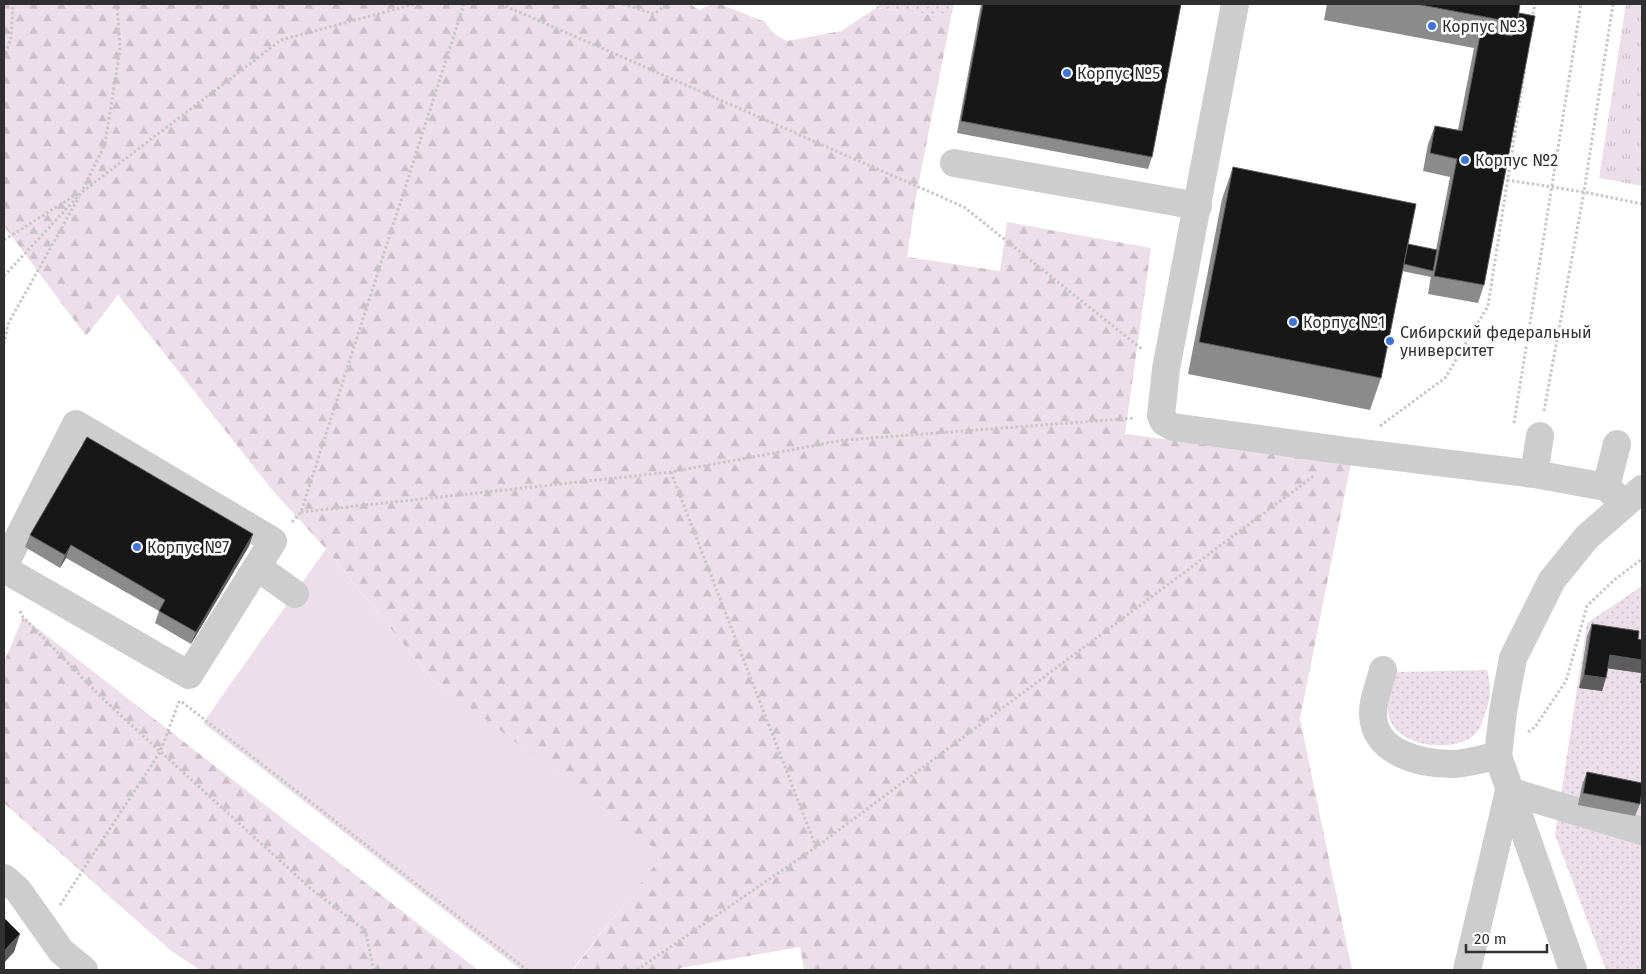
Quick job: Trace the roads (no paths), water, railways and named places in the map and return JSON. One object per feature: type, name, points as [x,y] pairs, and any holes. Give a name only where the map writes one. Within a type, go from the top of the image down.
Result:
[{"type":"lane","points":[[1235,4],[1166,369],[1160,416],[1164,422],[1173,427],[1346,452],[1503,480],[1534,474],[1624,493]]},
{"type":"lane","points":[[954,163],[1198,206]]},
{"type":"lane","points":[[76,424],[273,541],[189,675],[4,568],[76,424]]},
{"type":"lane","points":[[1534,474],[1540,436]]},
{"type":"lane","points":[[1573,970],[1498,756],[1513,658],[1517,649],[1552,580],[1624,493],[1616,444]]},
{"type":"lane","points":[[257,567],[295,594]]},
{"type":"lane","points":[[1384,670],[1373,714],[1377,736],[1393,751],[1432,762],[1450,772],[1498,756]]},
{"type":"lane","points":[[1509,791],[1642,831]]},
{"type":"lane","points":[[1467,970],[1509,791]]},
{"type":"lane","points":[[4,878],[18,890],[45,928],[56,961],[84,970]]},
{"type":"place","name":"Корпус №3","points":[[1432,26]]},
{"type":"place","name":"Корпус №5","points":[[1067,73]]},
{"type":"place","name":"Корпус №2","points":[[1465,160]]},
{"type":"place","name":"Корпус №1","points":[[1293,322]]},
{"type":"place","name":"Сибирский федеральный университет","points":[[1390,341]]},
{"type":"place","name":"Корпус №7","points":[[137,547]]}]
